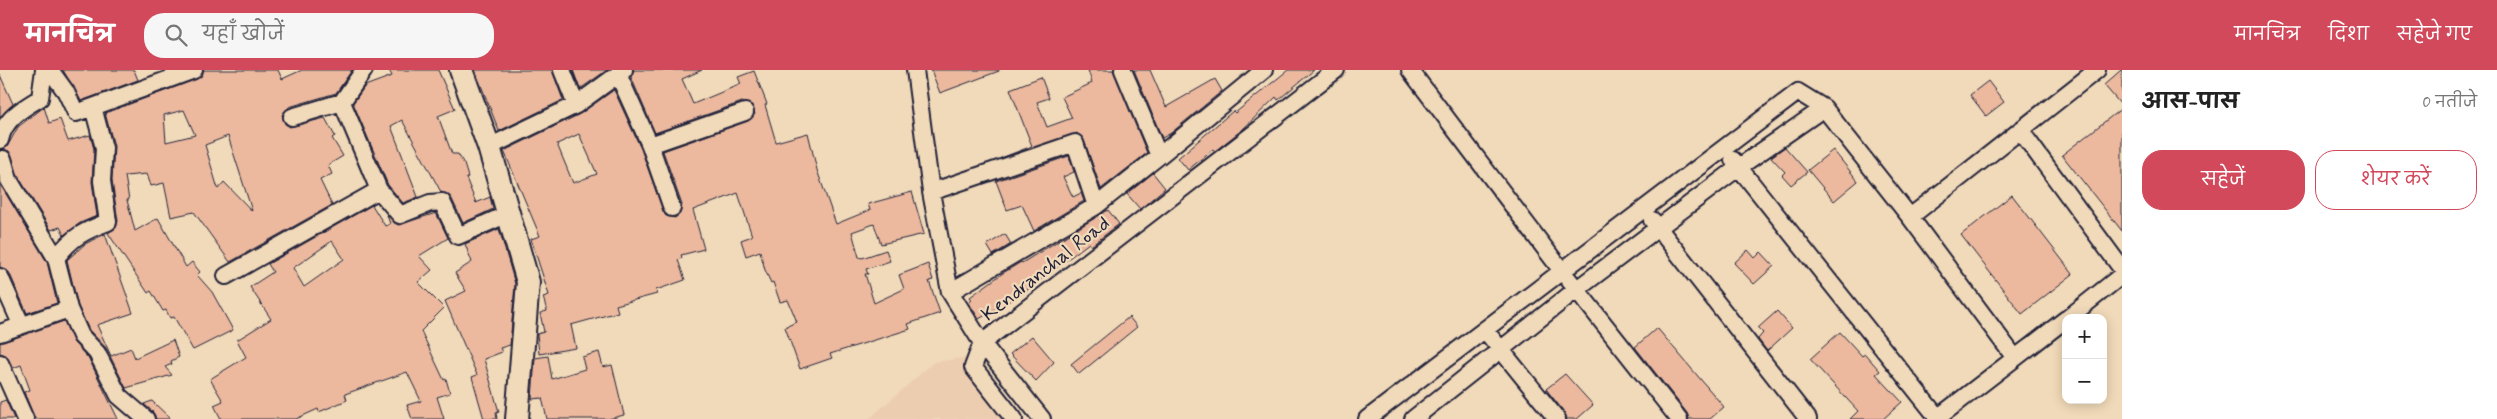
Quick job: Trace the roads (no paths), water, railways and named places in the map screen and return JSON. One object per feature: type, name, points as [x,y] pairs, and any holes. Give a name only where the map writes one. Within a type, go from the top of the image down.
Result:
[{"type":"main road","points":[[461,70],[510,213],[528,282],[517,419]]},
{"type":"street","points":[[0,140],[2,133],[17,112],[40,98],[44,70]]},
{"type":"street","points":[[50,70],[66,92],[76,113],[93,108],[170,75],[194,70]]},
{"type":"street","points":[[292,117],[342,102],[364,70]]},
{"type":"street","points":[[562,70],[576,105]]},
{"type":"street","name":"Kendranchal Road","points":[[915,70],[931,192],[950,292],[982,344],[1336,70]]},
{"type":"street","points":[[1123,70],[1159,156]]},
{"type":"street","points":[[950,292],[1096,206],[1264,70]]},
{"type":"street","points":[[1410,70],[1562,271],[1679,419]]},
{"type":"street","points":[[1910,217],[2096,70]]},
{"type":"street","points":[[489,148],[576,105],[621,72],[650,145],[672,208]]},
{"type":"street","points":[[1367,419],[1798,92],[1824,108],[1910,217],[2015,358]]},
{"type":"street","points":[[342,102],[379,190],[400,215],[430,202],[442,202],[458,236],[510,213]]},
{"type":"street","points":[[56,258],[69,240],[108,222],[102,181],[104,148],[93,108]]},
{"type":"street","points":[[1405,391],[1422,416],[1501,348],[1577,289],[1739,167],[1824,108]]},
{"type":"street","points":[[650,145],[744,112]]},
{"type":"street","points":[[2020,130],[2122,269]]},
{"type":"street","points":[[931,192],[1075,143],[1096,206]]},
{"type":"street","points":[[1724,148],[1937,418],[2062,322]]},
{"type":"street","points":[[1,156],[9,180],[56,258],[70,309],[81,336],[98,353],[119,396],[146,419]]},
{"type":"street","points":[[226,276],[379,190]]},
{"type":"street","points":[[1644,210],[1808,419]]},
{"type":"street","points":[[2072,314],[2122,275]]},
{"type":"street","points":[[0,277],[21,324]]},
{"type":"street","points":[[0,333],[21,324],[70,309]]},
{"type":"street","points":[[1485,330],[1557,419]]},
{"type":"street","points":[[1014,419],[973,367],[982,344],[1042,419]]},
{"type":"street","points":[[0,363],[25,419]]}]
